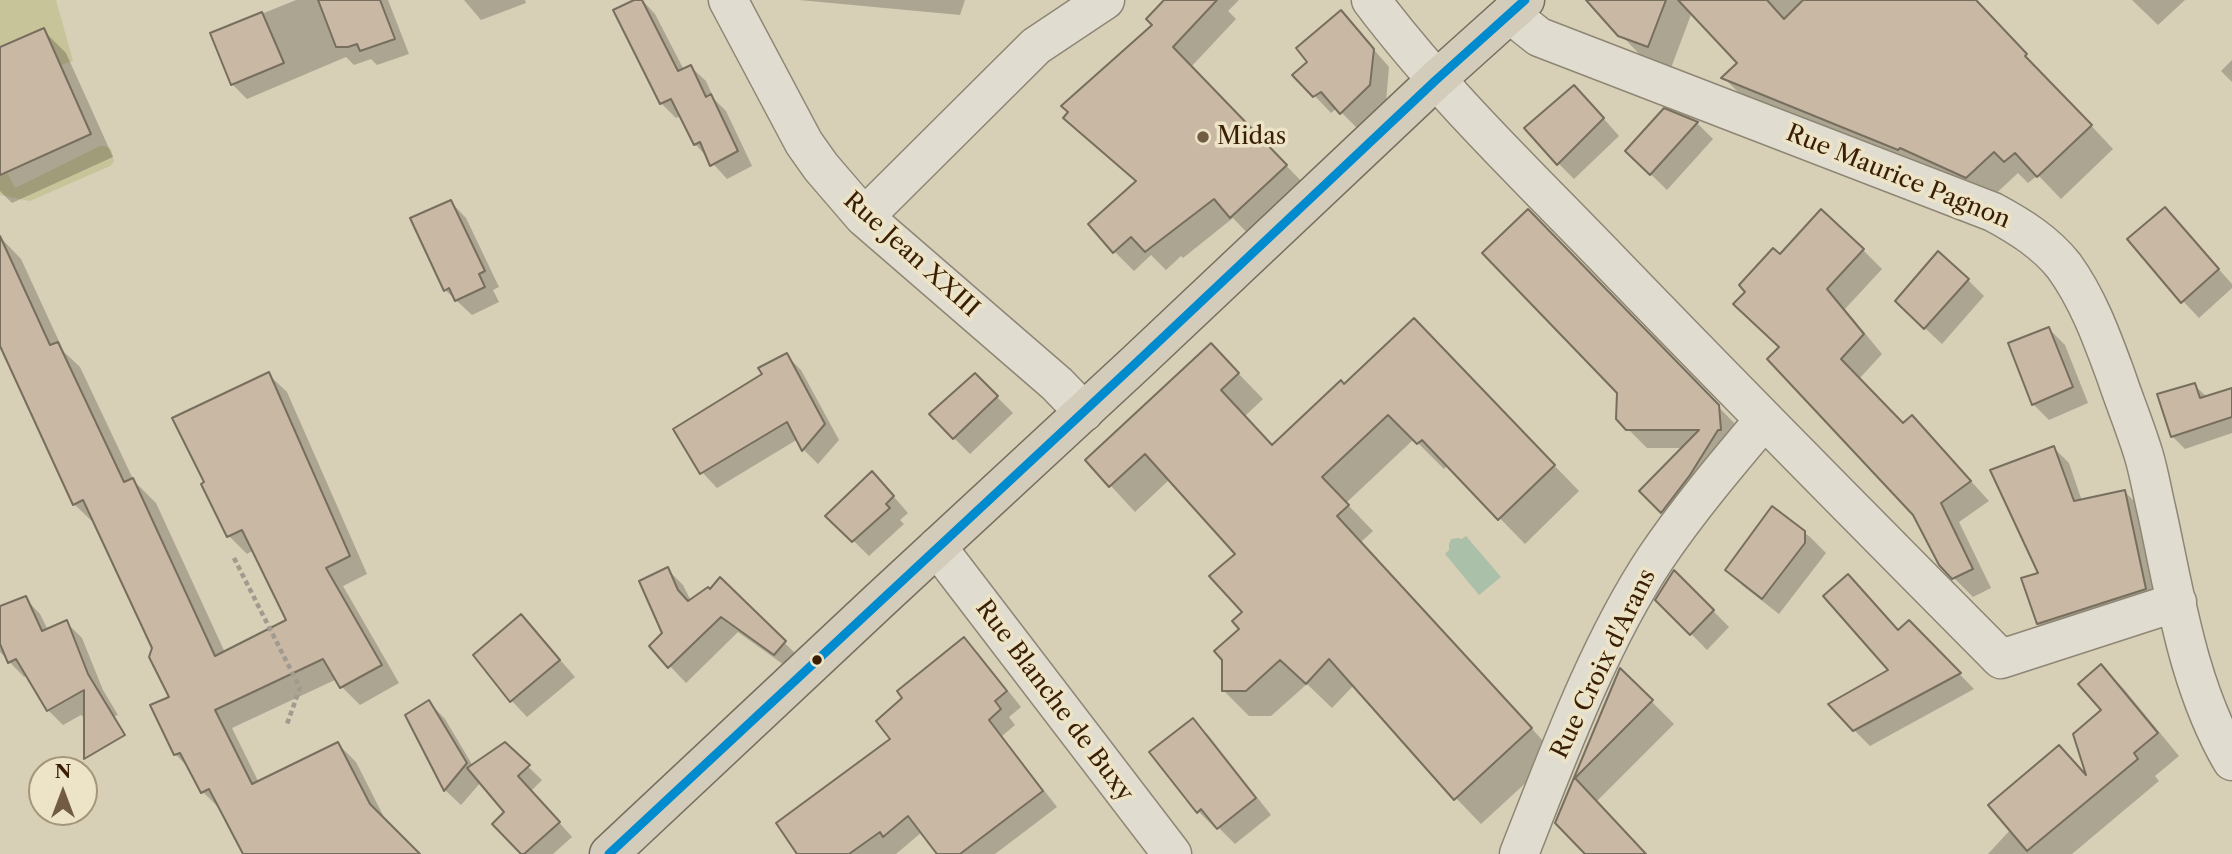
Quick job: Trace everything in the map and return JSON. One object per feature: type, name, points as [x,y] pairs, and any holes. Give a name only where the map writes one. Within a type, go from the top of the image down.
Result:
[{"type":"main road","points":[[609,854],[1517,7]]},
{"type":"street","name":"Rue Jean XXIII","points":[[728,0],[804,143],[864,217],[1057,384],[1084,411]]},
{"type":"street","points":[[864,217],[1036,46],[1105,0]]},
{"type":"street","points":[[1371,0],[1402,42],[1436,80],[1764,420],[2001,659],[2177,602]]},
{"type":"street","name":"Rue Maurice Pagnon","points":[[1517,7],[1539,37],[1993,212],[2034,237],[2064,267],[2088,305],[2100,332],[2144,457],[2192,667],[2216,733],[2232,761]]},
{"type":"street","name":"Rue Croix d'Arans","points":[[1519,854],[1555,762],[1620,621],[1654,561],[1706,489],[1764,420]]},
{"type":"street","name":"Rue Blanche de Buxy","points":[[937,547],[1172,854]]},
{"type":"path","points":[[234,558],[300,688],[287,724]]},
{"type":"shaded area","points":[[0,0],[56,0],[73,61],[61,65],[43,28],[0,47]]},
{"type":"shaded area","points":[[100,146],[111,149],[114,162],[110,166],[30,201],[0,195],[0,175],[7,172],[15,188]]},
{"type":"shaded area","points":[[1466,536],[1501,577],[1479,595],[1445,554],[1449,550],[1451,539],[1462,539]]},
{"type":"building","points":[[318,0],[380,0],[395,39],[360,51],[357,44],[336,47]]},
{"type":"building","points":[[634,0],[642,0],[678,71],[691,65],[706,97],[711,94],[738,151],[710,166],[700,142],[694,145],[671,99],[660,104],[613,10]]},
{"type":"building","points":[[1164,0],[1217,0],[1173,47],[1287,165],[1230,218],[1214,199],[1145,252],[1131,237],[1113,253],[1088,224],[1136,181],[1063,118],[1068,112],[1061,106],[1152,25],[1146,19]]},
{"type":"building","points":[[1586,0],[1666,0],[1648,47],[1618,36]]},
{"type":"building","points":[[1678,0],[1767,0],[1784,19],[1803,0],[1976,0],[2027,54],[2025,56],[2092,125],[2037,177],[2015,153],[2004,162],[1994,152],[1966,178],[1900,148],[1898,150],[1721,78],[1737,63]]},
{"type":"building","points":[[1341,10],[1374,49],[1370,85],[1340,114],[1321,92],[1313,97],[1292,75],[1307,62],[1296,48]]},
{"type":"building","points":[[262,12],[284,63],[231,85],[210,33]]},
{"type":"building","points":[[44,28],[91,134],[0,175],[0,47]]},
{"type":"building","points":[[1574,85],[1604,118],[1557,165],[1524,128]]},
{"type":"building","points":[[1664,108],[1698,122],[1650,175],[1625,151]]},
{"type":"building","points":[[451,200],[485,271],[479,274],[485,287],[455,301],[449,288],[444,291],[410,218]]},
{"type":"building","points":[[2165,207],[2219,269],[2181,303],[2127,239]]},
{"type":"building","points":[[1528,209],[1719,405],[1721,430],[1718,430],[1690,475],[1661,513],[1639,491],[1699,430],[1626,430],[1616,419],[1617,393],[1482,253]]},
{"type":"building","points":[[1821,209],[1864,249],[1827,289],[1864,334],[1841,359],[1903,423],[1912,415],[1971,481],[1941,503],[1973,569],[1952,579],[1939,565],[1913,515],[1767,359],[1779,347],[1733,304],[1745,292],[1739,285],[1773,248],[1780,254]]},
{"type":"building","points":[[0,236],[50,345],[58,342],[124,482],[133,478],[215,656],[286,620],[242,530],[227,537],[201,484],[204,482],[172,418],[269,372],[350,556],[326,568],[382,665],[340,688],[323,659],[215,710],[252,784],[338,742],[370,804],[420,854],[243,854],[209,789],[201,793],[180,753],[174,755],[150,705],[169,697],[149,657],[152,648],[83,500],[73,505],[0,346]]},
{"type":"building","points":[[1938,251],[1969,279],[1924,329],[1895,301]]},
{"type":"building","points":[[1414,318],[1555,465],[1498,520],[1422,440],[1417,444],[1388,415],[1322,477],[1349,505],[1337,516],[1532,728],[1454,800],[1329,659],[1306,684],[1280,660],[1246,691],[1222,691],[1222,660],[1214,651],[1239,629],[1232,621],[1242,612],[1209,576],[1235,554],[1145,454],[1109,487],[1085,460],[1211,343],[1239,373],[1221,390],[1272,445],[1341,380],[1344,384]]},
{"type":"building","points":[[2049,327],[2073,387],[2032,405],[2008,343]]},
{"type":"building","points":[[787,353],[825,424],[802,451],[787,422],[700,474],[673,429],[762,374],[758,368]]},
{"type":"building","points":[[975,373],[998,396],[953,439],[929,414]]},
{"type":"building","points":[[2195,383],[2200,398],[2232,388],[2232,417],[2171,437],[2157,394]]},
{"type":"building","points":[[2054,446],[2074,501],[2125,490],[2146,589],[2037,624],[2021,578],[2038,573],[1990,470]]},
{"type":"building","points":[[872,471],[894,496],[886,504],[890,508],[852,542],[825,516]]},
{"type":"building","points":[[1772,506],[1805,531],[1805,543],[1762,599],[1725,570]]},
{"type":"building","points":[[668,567],[678,590],[688,601],[708,587],[710,589],[720,577],[786,641],[774,655],[721,617],[668,668],[649,646],[662,633],[639,581]]},
{"type":"building","points":[[1674,570],[1714,610],[1690,635],[1655,600]]},
{"type":"building","points":[[1848,574],[1898,630],[1909,620],[1961,673],[1853,731],[1828,704],[1888,670],[1823,596]]},
{"type":"building","points":[[26,596],[42,631],[67,620],[88,674],[125,735],[89,756],[84,756],[84,690],[47,711],[16,659],[8,663],[0,644],[0,606]]},
{"type":"building","points":[[521,614],[560,660],[510,702],[473,655]]},
{"type":"building","points":[[964,637],[1007,691],[995,701],[1001,709],[989,720],[1043,791],[960,854],[937,854],[908,816],[883,837],[880,832],[849,854],[797,854],[776,823],[890,739],[876,721],[902,698],[897,691]]},
{"type":"building","points":[[2101,664],[2158,733],[2134,753],[2138,759],[2027,851],[1988,805],[2059,745],[2086,775],[2073,734],[2101,710],[2078,684]]},
{"type":"building","points":[[1620,668],[1653,700],[1575,778],[1646,854],[1585,854],[1555,823]]},
{"type":"building","points":[[429,700],[467,763],[444,791],[405,715]]},
{"type":"building","points":[[1193,718],[1256,798],[1217,829],[1201,809],[1197,813],[1149,752]]},
{"type":"building","points":[[505,742],[530,765],[518,776],[560,822],[524,854],[492,824],[504,812],[467,768]]},
{"type":"transit line","points":[[609,854],[1436,80],[1525,0]]},
{"type":"place","name":"Midas","points":[[1203,137]]}]
